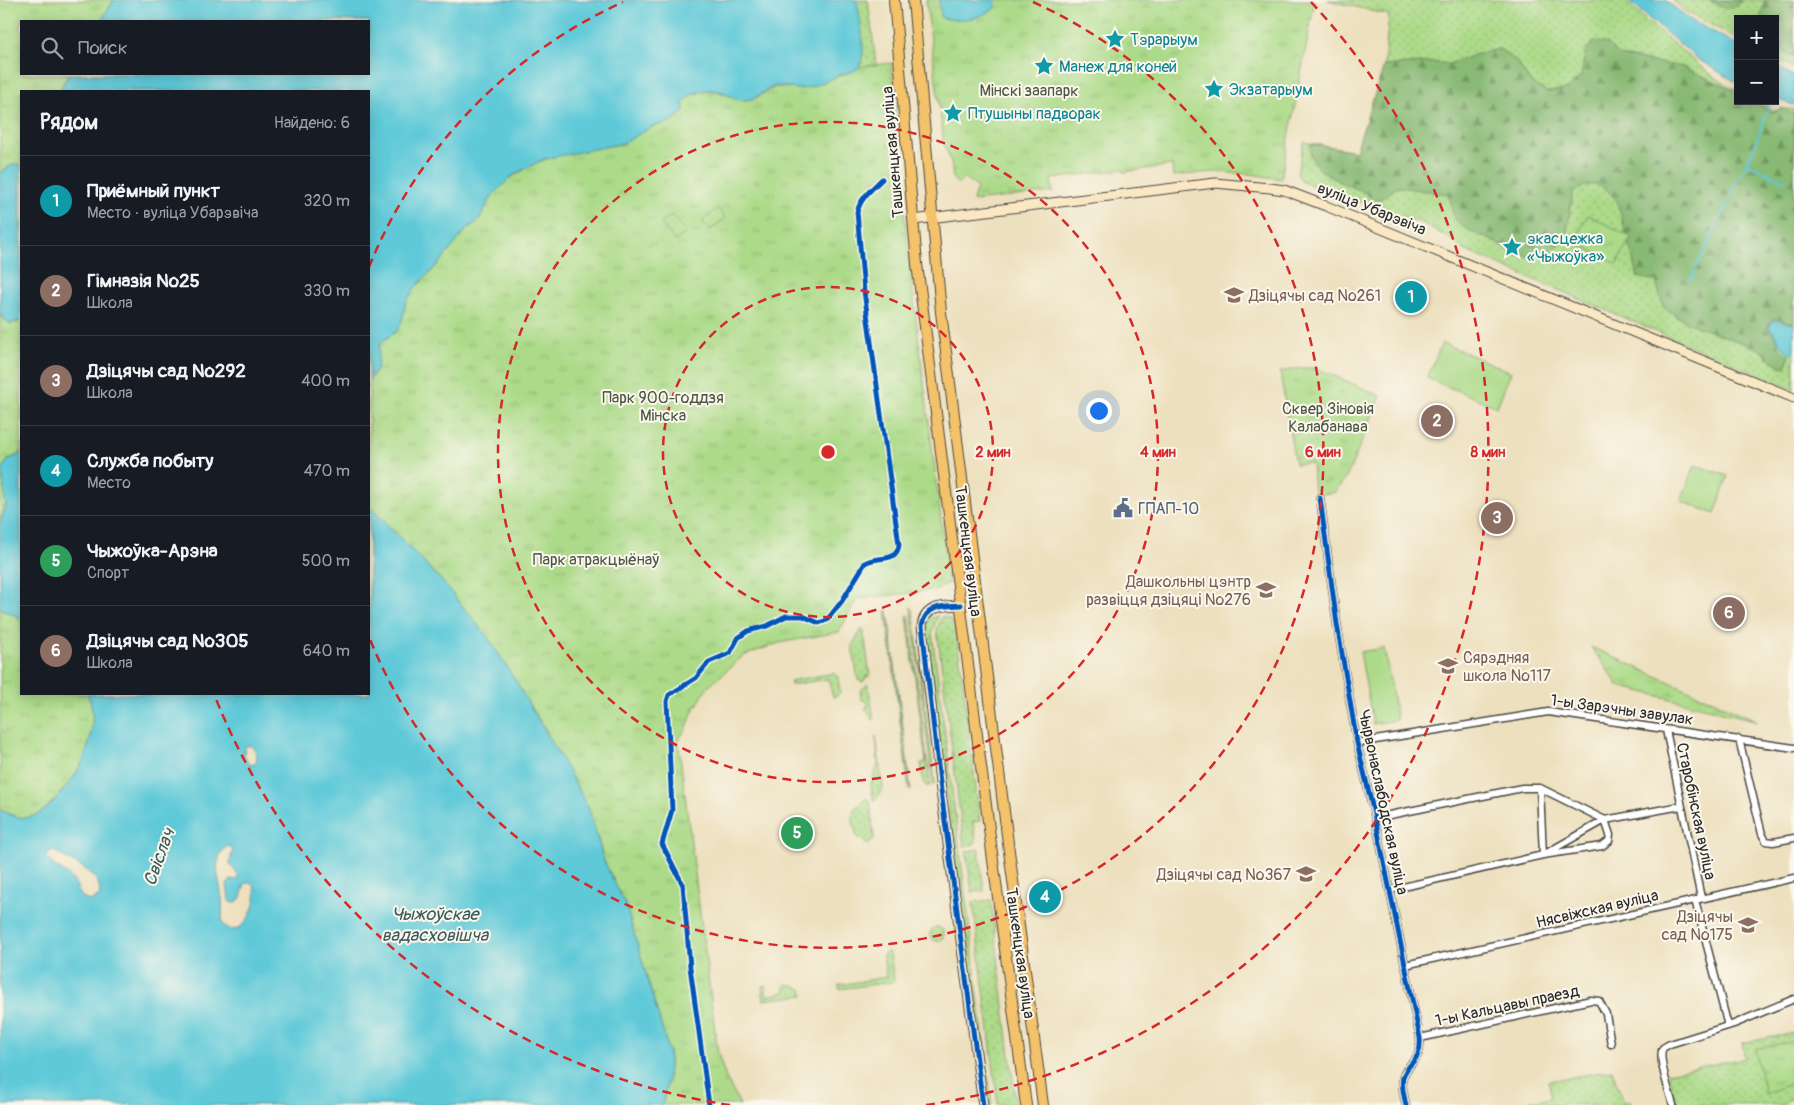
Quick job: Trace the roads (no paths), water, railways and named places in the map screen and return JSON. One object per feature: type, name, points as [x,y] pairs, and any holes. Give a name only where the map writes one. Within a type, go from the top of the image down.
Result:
[{"type":"main road","name":"Ташкенцкая вуліца","points":[[894,0],[913,220],[994,868],[1026,1105]]},
{"type":"main road","name":"Ташкенцкая вуліца","points":[[913,0],[940,312],[1043,1105]]},
{"type":"main road","name":"вуліца Убарэвіча","points":[[913,220],[1215,183],[1284,190],[1794,398]]},
{"type":"main road","points":[[978,603],[936,607],[930,610],[924,617],[922,626],[941,791],[983,1105]]},
{"type":"street","name":"Чырвонаслабодская вуліца","points":[[1320,498],[1337,624],[1357,742],[1375,818],[1420,1038],[1421,1047],[1417,1058],[1404,1076],[1403,1095],[1406,1105]]},
{"type":"street","name":"1-ы Зарэчны завулак","points":[[1357,742],[1541,712],[1794,748]]},
{"type":"street","name":"Старобінская вуліца","points":[[1666,730],[1698,899],[1728,1026]]},
{"type":"street","points":[[1739,739],[1762,834],[1766,841],[1773,842],[1794,838]]},
{"type":"street","points":[[1375,818],[1522,788],[1540,788],[1605,820],[1610,835],[1609,841],[1602,846],[1543,855],[1390,890]]},
{"type":"street","points":[[1540,788],[1543,855]]},
{"type":"street","points":[[1543,855],[1605,820],[1681,806]]},
{"type":"street","name":"Нясвіжская вуліца","points":[[1405,965],[1794,878]]},
{"type":"street","points":[[1672,1105],[1661,1061],[1663,1047],[1728,1026],[1794,999]]},
{"type":"street","name":"1-ы Кальцавы праезд","points":[[1420,1038],[1579,1002],[1599,1001],[1606,1014],[1611,1044]]},
{"type":"water","points":[[114,0],[857,0],[863,55],[856,70],[814,86],[797,89],[783,86],[773,87],[748,100],[736,99],[714,90],[702,91],[687,99],[683,103],[684,111],[670,122],[651,127],[624,143],[544,159],[513,175],[492,196],[478,221],[466,230],[442,260],[414,289],[406,302],[398,330],[380,343],[377,369],[370,378],[370,90],[60,90],[68,75],[370,75],[370,20],[102,20]]},
{"type":"water","points":[[939,0],[996,0],[995,8],[989,12],[969,19],[955,19],[941,18]]},
{"type":"water","points":[[1627,0],[1665,0],[1691,20],[1734,43],[1734,81],[1699,60]]},
{"type":"water","points":[[1779,68],[1794,77],[1794,105],[1779,100]]},
{"type":"water","points":[[12,165],[20,165],[20,320],[11,324],[0,313],[0,173]]},
{"type":"water","points":[[1774,320],[1794,324],[1794,352],[1790,354],[1781,345],[1769,326]]},
{"type":"water","points":[[20,454],[20,618],[0,608],[0,524],[6,506],[2,472],[6,462]]},
{"type":"water","name":"Чыжоўскае вадасховішча","points":[[370,507],[441,580],[488,637],[564,763],[589,809],[604,861],[626,906],[669,1052],[668,1078],[662,1105],[0,1105],[0,810],[18,817],[35,816],[43,811],[60,794],[77,772],[89,744],[92,723],[91,703],[87,695],[370,695]],"holes":[[[249,745],[253,748],[257,757],[256,763],[251,765],[244,755],[245,747]],[[230,846],[233,851],[230,865],[238,879],[231,880],[227,884],[229,901],[232,903],[241,898],[246,883],[252,883],[255,890],[255,899],[248,918],[235,929],[228,929],[222,922],[222,901],[218,878],[218,865],[221,853],[226,847]],[[51,851],[56,852],[91,874],[98,884],[100,890],[99,897],[89,901],[82,897],[75,882],[47,858],[48,853]]]},
{"type":"waterway","points":[[1690,281],[1756,143],[1769,105]]},
{"type":"waterway","points":[[1746,163],[1784,181]]},
{"type":"place","name":"Тэрарыум","points":[[1115,39]]},
{"type":"place","name":"Манеж для коней","points":[[1044,66]]},
{"type":"place","name":"Экзатарыум","points":[[1214,89]]},
{"type":"place","name":"Птушыны падворак","points":[[953,113]]},
{"type":"place","name":"экасцежка «Чыжоўка»","points":[[1512,247]]},
{"type":"place","name":"Дзіцячы сад №261","points":[[1234,295]]},
{"type":"place","name":"Приёмный пункт","points":[[1411,297]]},
{"type":"place","name":"Гімназія №25","points":[[1437,421]]},
{"type":"place","name":"ГПАП-10","points":[[1123,508]]},
{"type":"place","name":"Дзіцячы сад №292","points":[[1497,518]]},
{"type":"place","name":"Дашкольны цэнтр развіцця дзіцяці №276","points":[[1266,590]]},
{"type":"place","name":"Дзіцячы сад №305","points":[[1729,613]]},
{"type":"place","name":"Сярэдняя школа №117","points":[[1448,666]]},
{"type":"place","name":"Чыжоўка-Арэна","points":[[797,833]]},
{"type":"place","name":"Дзіцячы сад №367","points":[[1306,874]]},
{"type":"place","name":"Служба побыту","points":[[1045,897]]},
{"type":"place","name":"Дзіцячы сад №175","points":[[1748,925]]},
{"type":"park label","name":"Мінскі заапарк","points":[[1029,90]]},
{"type":"park label","name":"Парк 900-годдзя Мінска","points":[[663,406]]},
{"type":"park label","name":"Сквер Зіновія Калабанава","points":[[1328,417]]},
{"type":"park label","name":"Парк атракцыёнаў","points":[[596,559]]},
{"type":"water label","name":"Свіслач","points":[[159,857]]}]
